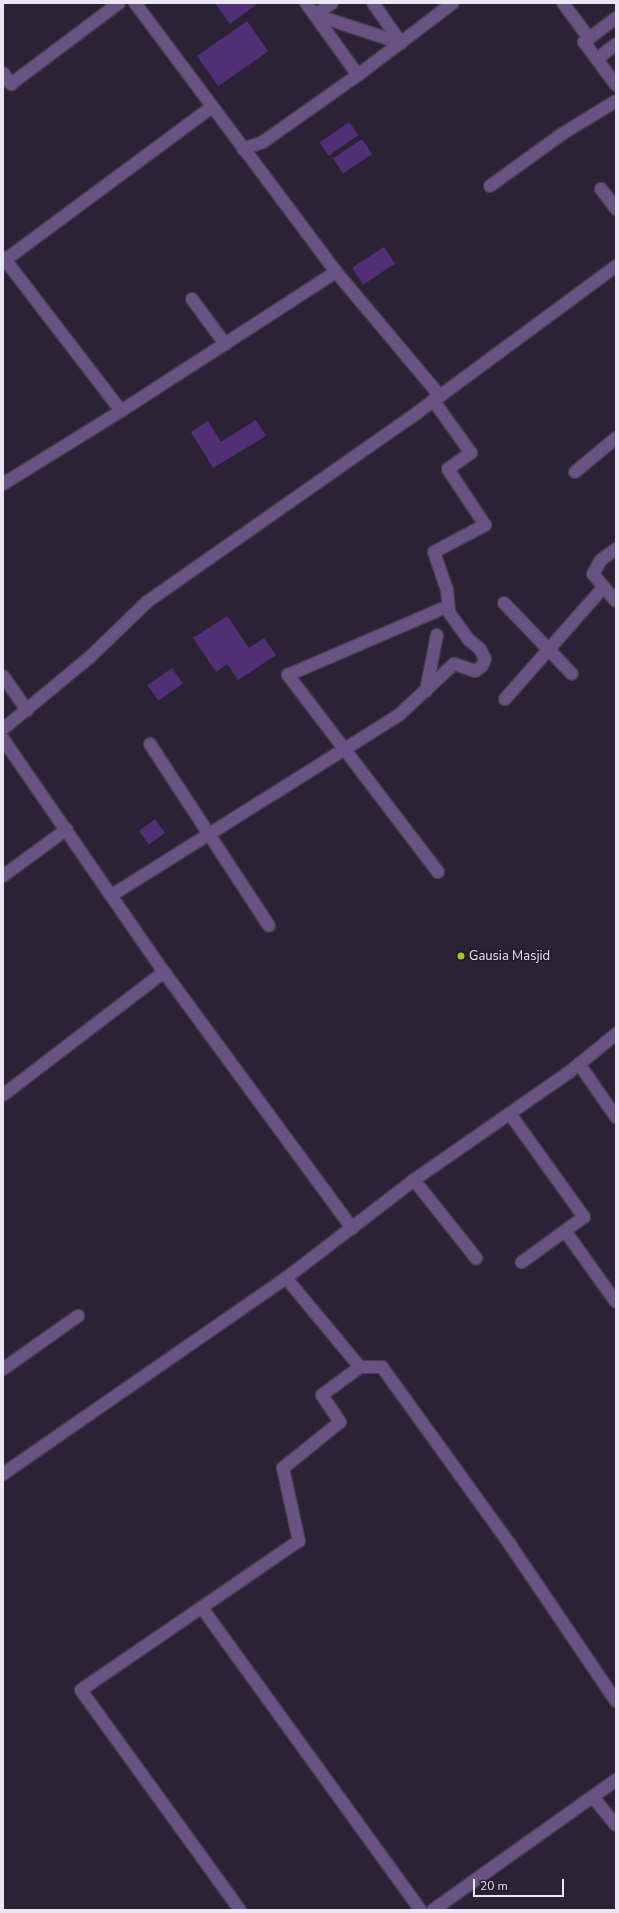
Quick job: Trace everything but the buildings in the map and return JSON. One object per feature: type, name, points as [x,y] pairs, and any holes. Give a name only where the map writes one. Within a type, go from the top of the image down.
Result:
[{"type":"street","points":[[3,73],[11,84],[120,3]]},
{"type":"street","points":[[112,895],[208,833],[400,714],[454,664],[475,671],[482,666],[485,659],[480,649],[457,625],[448,606],[447,590],[434,552],[485,525],[448,469],[471,453],[436,398],[336,272],[135,3]]},
{"type":"street","points":[[306,3],[358,76]]},
{"type":"street","points":[[315,16],[332,3]]},
{"type":"street","points":[[373,3],[401,43]]},
{"type":"street","points":[[243,149],[263,142],[358,76],[453,3]]},
{"type":"street","points":[[563,3],[589,38]]},
{"type":"street","points":[[315,16],[401,43]]},
{"type":"street","points":[[616,18],[584,42],[616,85]]},
{"type":"street","points":[[597,59],[616,44]]},
{"type":"street","points":[[490,186],[562,134],[616,101]]},
{"type":"street","points":[[121,412],[4,259],[212,107]]},
{"type":"street","points":[[600,189],[616,209]]},
{"type":"street","points":[[3,729],[90,657],[146,602],[436,398],[616,266]]},
{"type":"street","points":[[3,484],[121,412],[336,272]]},
{"type":"street","points":[[192,299],[224,344]]},
{"type":"street","points":[[575,472],[616,438]]},
{"type":"street","points":[[616,549],[601,560],[593,574],[603,588],[616,601]]},
{"type":"street","points":[[505,699],[603,588]]},
{"type":"street","points":[[504,602],[572,674]]},
{"type":"street","points":[[438,872],[345,747],[288,675],[448,606]]},
{"type":"street","points":[[426,691],[437,635]]},
{"type":"street","points":[[3,676],[27,710]]},
{"type":"street","points":[[3,738],[164,972],[352,1228]]},
{"type":"street","points":[[150,744],[269,926]]},
{"type":"street","points":[[3,876],[67,830]]},
{"type":"street","points":[[3,1094],[164,972]]},
{"type":"street","points":[[3,1474],[108,1399],[286,1278],[414,1180],[510,1114],[579,1064],[616,1034]]},
{"type":"street","points":[[579,1064],[616,1117]]},
{"type":"street","points":[[510,1114],[584,1217],[522,1262]]},
{"type":"street","points":[[414,1180],[476,1258]]},
{"type":"street","points":[[565,1231],[616,1302]]},
{"type":"street","points":[[286,1278],[360,1367]]},
{"type":"street","points":[[3,1369],[78,1316]]},
{"type":"street","points":[[240,1910],[81,1690],[299,1542],[283,1468],[340,1422],[322,1395],[360,1367],[382,1367],[511,1546],[616,1701]]},
{"type":"street","points":[[202,1608],[421,1910]]},
{"type":"street","points":[[438,1909],[616,1780]]},
{"type":"street","points":[[593,1797],[616,1825]]},
{"type":"place","name":"Gausia Masjid","points":[[461,956]]}]
